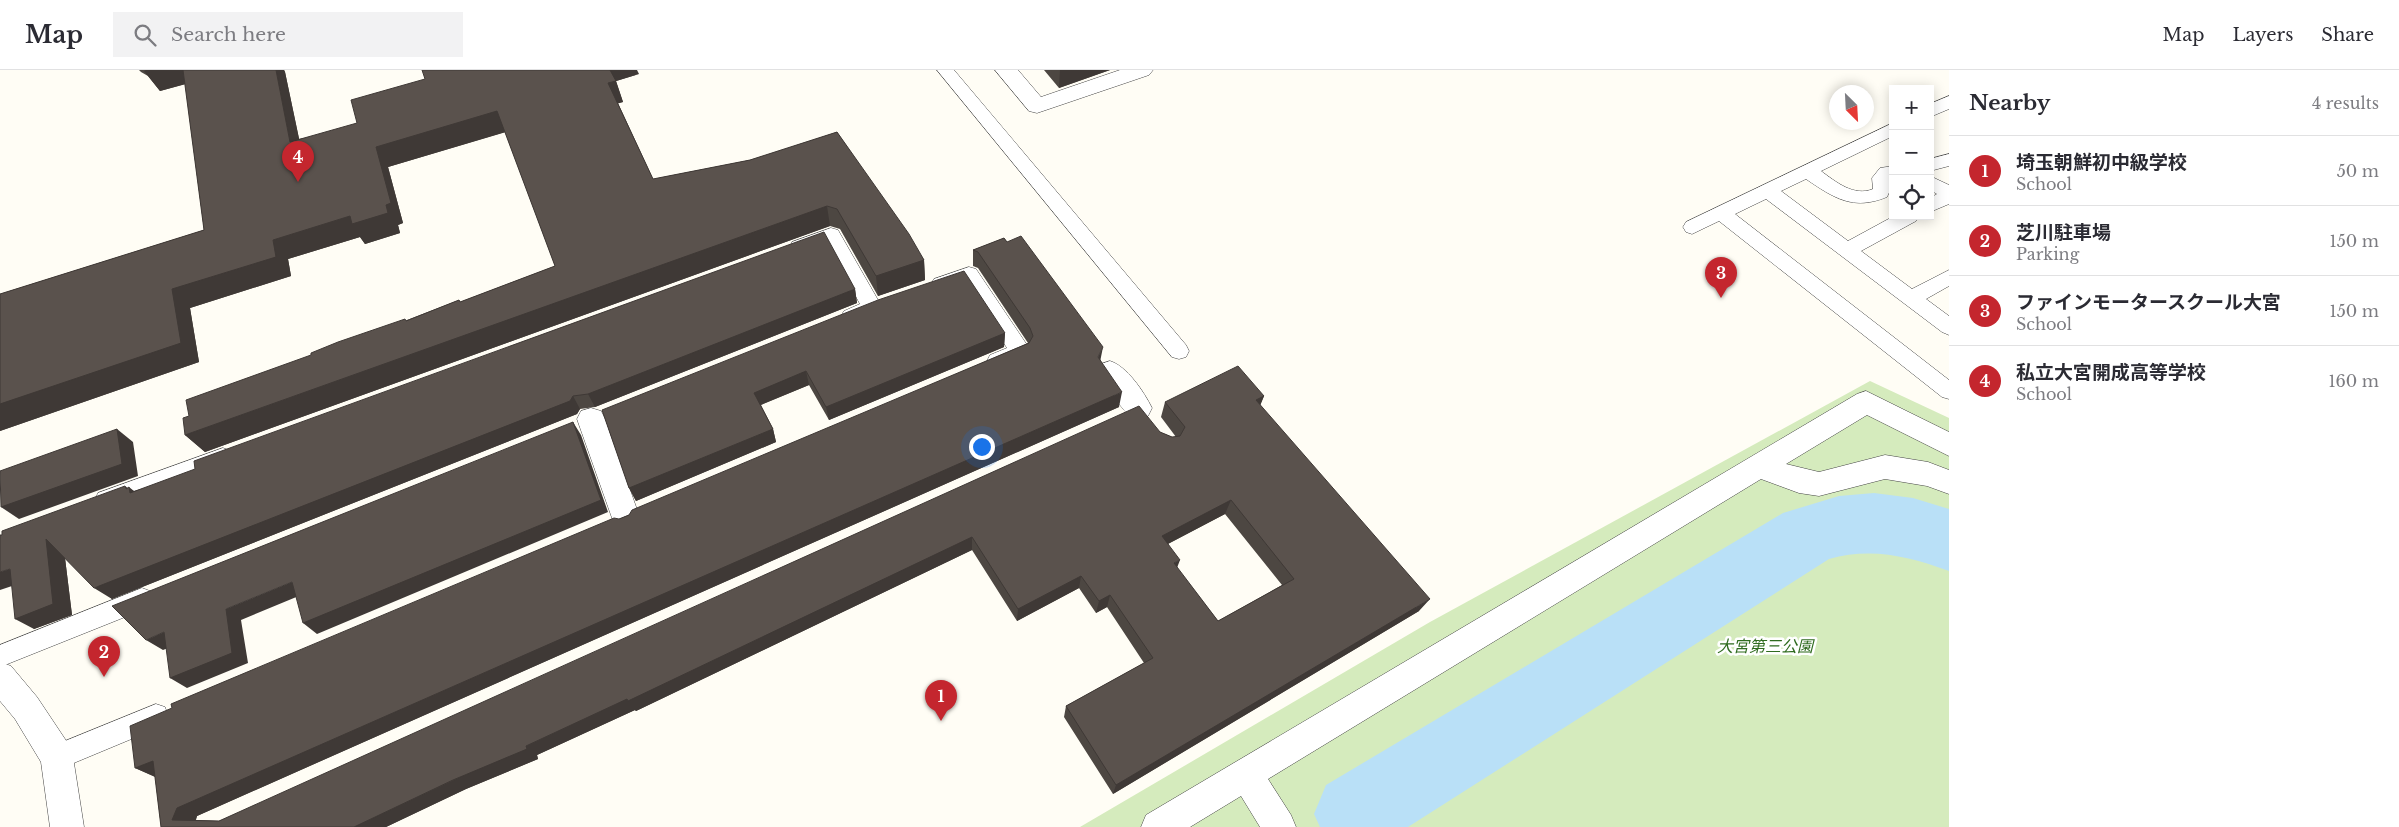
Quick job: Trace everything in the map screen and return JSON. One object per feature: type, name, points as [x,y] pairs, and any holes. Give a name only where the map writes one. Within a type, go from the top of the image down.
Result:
[{"type":"street","points":[[1006,70],[1037,106],[1142,70]]},
{"type":"street","points":[[1110,371],[1137,416]]},
{"type":"street","points":[[1158,827],[1866,402],[1949,445]]},
{"type":"street","points":[[591,419],[626,518]]},
{"type":"street","points":[[1758,466],[1799,481],[1819,484],[1885,467],[1928,474],[1949,482]]},
{"type":"street","points":[[0,678],[26,708],[57,757],[67,827]]},
{"type":"street","points":[[1246,774],[1279,827]]},
{"type":"lane","points":[[945,70],[1179,351]]},
{"type":"lane","points":[[1934,109],[1949,102]]},
{"type":"lane","points":[[1692,227],[1891,130]]},
{"type":"lane","points":[[1876,137],[1889,145]]},
{"type":"lane","points":[[1934,164],[1949,160]]},
{"type":"lane","points":[[1808,170],[1842,193],[1858,199],[1882,194],[1884,186],[1881,178],[1886,172],[1889,172]]},
{"type":"lane","points":[[1934,185],[1949,194],[1934,203]]},
{"type":"lane","points":[[1767,190],[1949,327]]},
{"type":"lane","points":[[1720,213],[1949,391]]},
{"type":"lane","points":[[1846,250],[1902,220]]},
{"type":"lane","points":[[784,252],[830,235],[881,304],[836,322]]},
{"type":"lane","points":[[925,289],[969,274],[1020,351],[974,370]]},
{"type":"lane","points":[[1911,298],[1949,277]]},
{"type":"lane","points":[[84,508],[243,450]]},
{"type":"lane","points":[[0,656],[157,593]]},
{"type":"lane","points":[[57,757],[176,707]]},
{"type":"green space","name":"大宮第三公園","points":[[1870,381],[1949,418],[1949,827],[1080,827],[1430,622]]},
{"type":"building","points":[[183,70],[276,70],[290,142],[357,123],[351,100],[425,79],[422,70],[610,70],[616,81],[608,83],[653,179],[750,160],[837,132],[909,234],[924,260],[876,276],[837,209],[827,206],[185,435],[183,418],[189,416],[186,400],[311,355],[311,353],[338,342],[405,319],[406,321],[555,266],[497,111],[376,147],[391,203],[386,205],[388,213],[352,224],[350,216],[273,240],[276,257],[172,289],[181,343],[0,404],[0,294],[204,230]]},
{"type":"building","points":[[824,232],[855,289],[588,394],[573,396],[570,401],[94,588],[46,539],[53,604],[15,619],[10,569],[0,572],[0,535],[2,535],[2,531],[125,486],[126,489],[129,487],[130,493],[195,469],[194,461]]},
{"type":"building","points":[[1021,236],[1103,347],[1098,357],[1122,392],[177,808],[172,820],[219,821],[1139,406],[1160,432],[1172,437],[1180,436],[1185,427],[1165,402],[1238,366],[1264,396],[1256,400],[1430,599],[1116,785],[1066,706],[1153,658],[1110,595],[1099,601],[1081,576],[1018,609],[972,537],[628,701],[627,699],[526,746],[527,749],[453,780],[354,827],[161,827],[153,761],[135,768],[130,726],[172,708],[171,704],[614,518],[619,519],[629,515],[632,510],[1029,343],[1033,336],[1030,328],[978,252],[973,250],[1004,238],[1007,242]],"holes":[[[1231,500],[1294,579],[1218,621],[1174,563],[1180,560],[1162,536]]]},
{"type":"building","points":[[964,271],[1005,333],[826,407],[806,371],[754,393],[773,429],[629,488],[602,410],[878,300]]},
{"type":"building","points":[[573,422],[601,500],[303,623],[292,582],[226,609],[232,653],[170,678],[164,632],[146,640],[112,606]]},
{"type":"building","points":[[117,429],[122,464],[1,507],[0,471]]},
{"type":"waterway","points":[[1366,827],[1355,814],[1808,535],[1844,525],[1874,523],[1913,528],[1949,540]]},
{"type":"place","name":"私立大宮開成高等学校","points":[[298,182]]},
{"type":"place","name":"ファインモータースクール大宮","points":[[1721,298]]},
{"type":"place","name":"芝川駐車場","points":[[104,677]]},
{"type":"place","name":"埼玉朝鮮初中級学校","points":[[941,721]]}]
